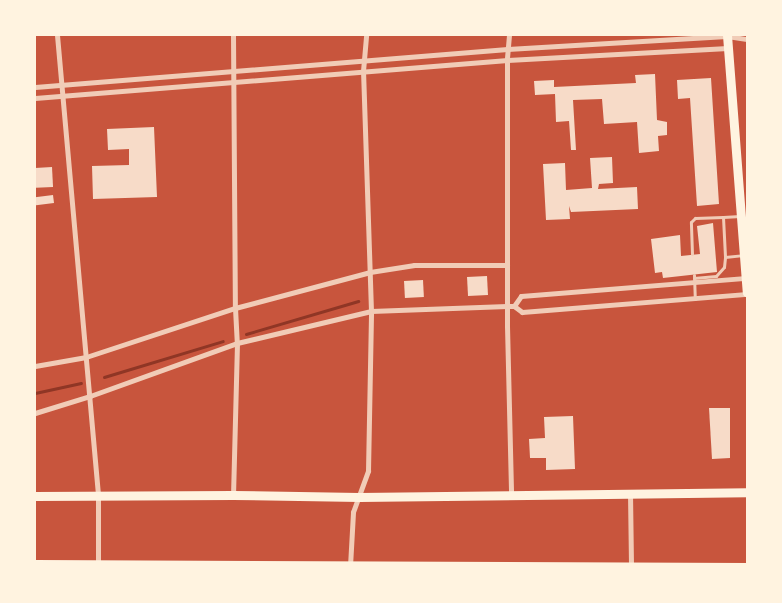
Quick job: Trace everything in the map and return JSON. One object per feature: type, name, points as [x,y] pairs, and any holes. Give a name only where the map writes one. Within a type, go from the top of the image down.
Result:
[{"type":"main road","points":[[727,35],[747,293]]},
{"type":"main road","points":[[35,496],[233,495],[359,497],[747,492]]},
{"type":"main road","points":[[35,564],[350,567],[747,567]]},
{"type":"street","points":[[56,35],[98,496],[98,564]]},
{"type":"street","points":[[233,35],[235,308],[237,343],[233,495]]},
{"type":"street","points":[[350,567],[350,530],[368,471],[371,311],[363,71],[366,35]]},
{"type":"street","points":[[509,35],[507,49],[507,306],[511,494]]},
{"type":"street","points":[[35,87],[507,49],[727,35],[747,39]]},
{"type":"street","points":[[35,98],[233,84],[363,71],[507,60],[728,48]]},
{"type":"street","points":[[35,366],[86,357],[235,308],[370,272],[414,265],[507,265]]},
{"type":"street","points":[[514,306],[521,296],[694,279],[746,278]]},
{"type":"street","points":[[35,413],[90,396],[237,343],[371,311],[514,306],[522,312],[695,299],[747,293]]},
{"type":"street","points":[[630,493],[632,568]]},
{"type":"lane","points":[[692,254],[691,222],[695,218],[740,216]]},
{"type":"lane","points":[[695,299],[694,279],[716,276],[724,267],[723,217]]},
{"type":"lane","points":[[725,257],[744,255]]},
{"type":"building","points":[[655,74],[657,120],[667,122],[667,135],[658,136],[659,151],[639,153],[637,122],[604,124],[602,99],[573,100],[576,150],[571,150],[569,121],[556,122],[555,94],[535,95],[534,81],[554,80],[554,87],[636,83],[635,75]]},
{"type":"building","points":[[711,78],[719,204],[697,206],[690,98],[678,99],[677,80]]},
{"type":"building","points":[[154,127],[157,197],[93,199],[92,166],[129,165],[129,149],[108,150],[107,129]]},
{"type":"building","points":[[612,157],[613,183],[599,184],[598,189],[637,187],[638,209],[571,212],[569,206],[570,219],[546,220],[543,164],[565,163],[566,190],[592,188],[590,158]]},
{"type":"building","points":[[52,167],[53,187],[36,188],[35,168]]},
{"type":"building","points":[[53,195],[54,203],[36,205],[35,197]]},
{"type":"building","points":[[713,223],[717,272],[663,278],[662,272],[655,273],[651,239],[680,235],[681,256],[700,254],[697,226]]},
{"type":"building","points":[[487,276],[488,295],[468,296],[467,277]]},
{"type":"building","points":[[423,280],[424,297],[405,298],[404,281]]},
{"type":"building","points":[[709,408],[730,408],[730,458],[712,459]]},
{"type":"building","points":[[573,416],[575,469],[546,470],[546,458],[530,458],[529,439],[545,438],[544,417]]},
{"type":"waterway","points":[[246,334],[358,301]]},
{"type":"waterway","points":[[104,377],[223,341]]},
{"type":"waterway","points":[[35,393],[81,383]]}]
